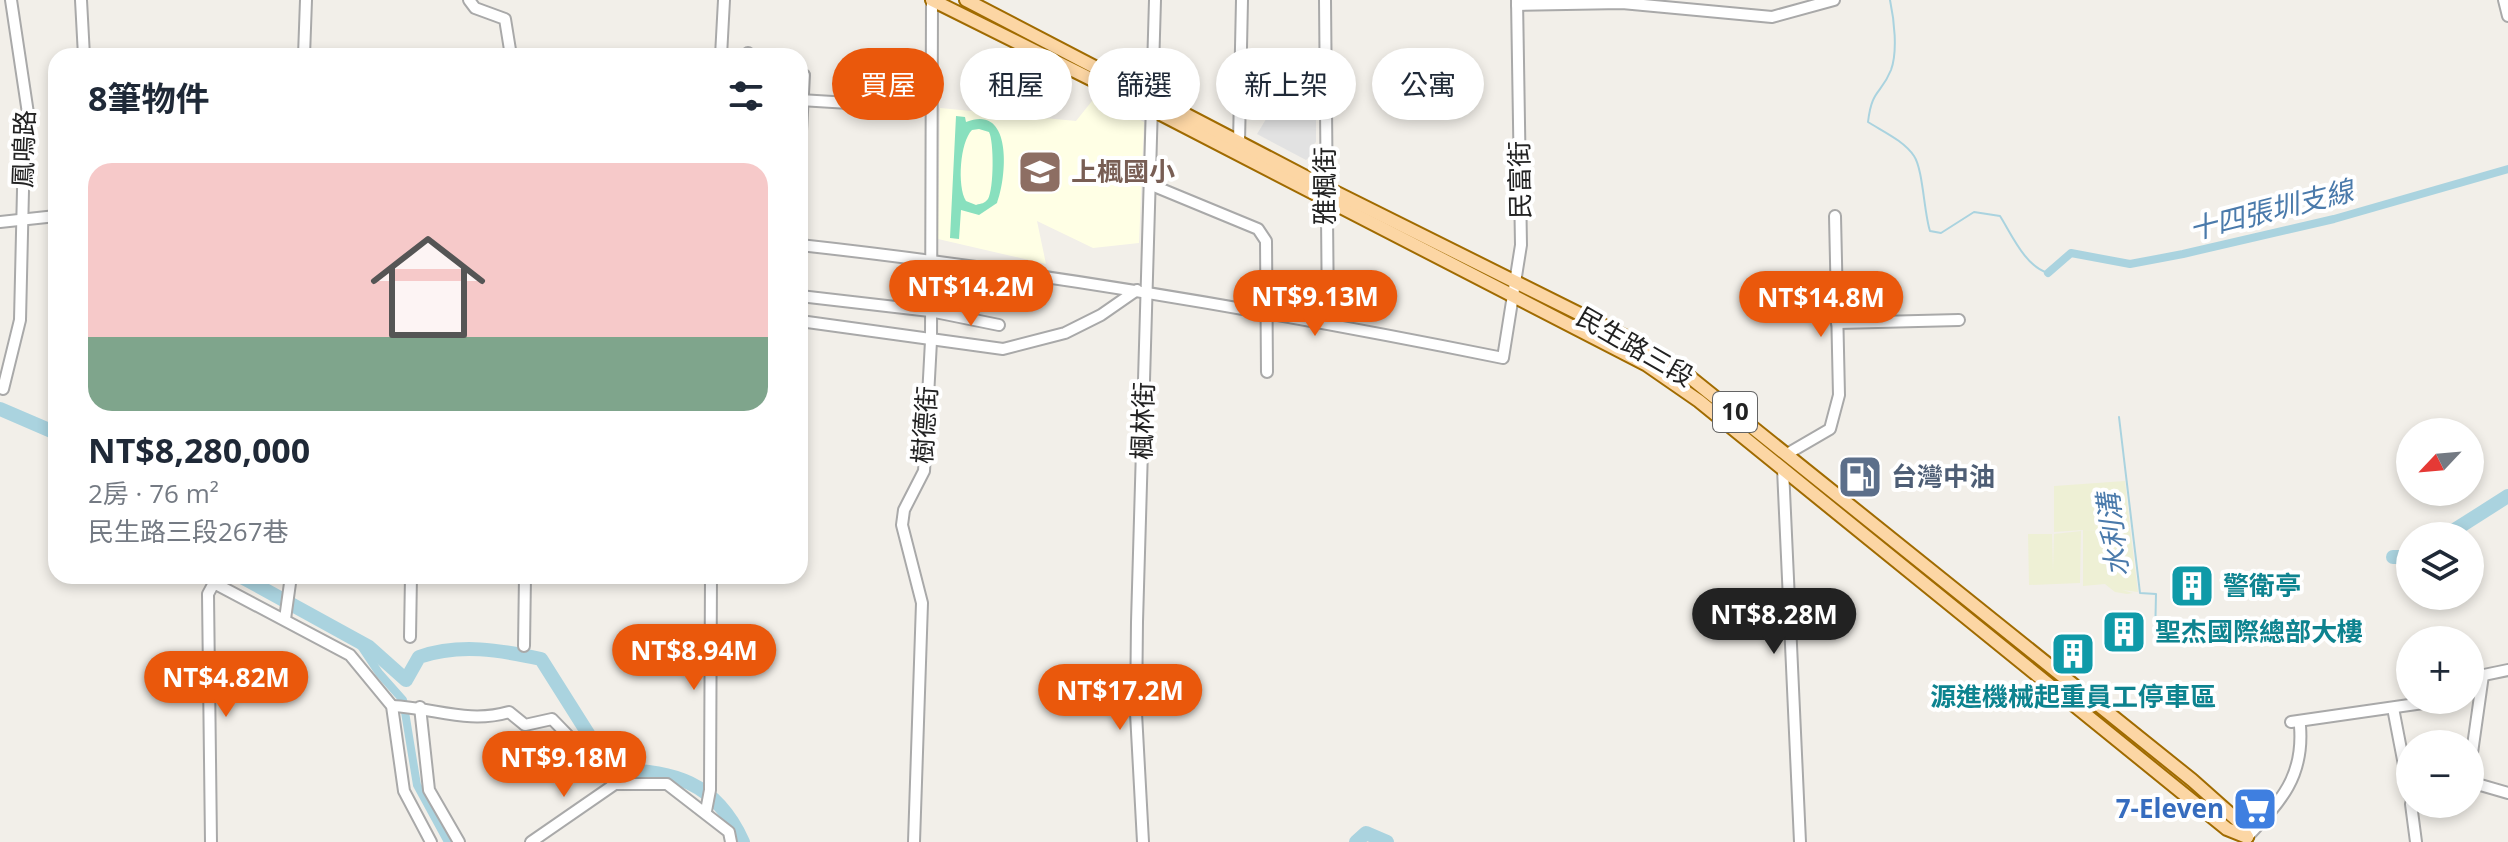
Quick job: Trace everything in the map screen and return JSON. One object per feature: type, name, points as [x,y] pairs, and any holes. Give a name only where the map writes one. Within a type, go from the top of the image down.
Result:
[{"type":"main road","name":"10","points":[[932,0],[1088,73]]},
{"type":"main road","name":"10","points":[[966,0],[1088,67]]},
{"type":"main road","name":"民生路三段","points":[[1186,120],[1325,192],[1517,282],[1655,353],[1787,454],[2192,780],[2237,820],[2250,839]]},
{"type":"main road","name":"民生路三段","points":[[1191,120],[1239,142],[1513,296],[1647,365],[1783,469],[2227,829],[2250,839]]},
{"type":"street","points":[[81,0],[84,48]]},
{"type":"street","points":[[304,48],[306,0]]},
{"type":"street","points":[[469,0],[475,8],[505,19],[510,48]]},
{"type":"street","points":[[721,48],[724,0]]},
{"type":"street","name":"樹德街","points":[[932,0],[932,48]]},
{"type":"street","name":"楓林街","points":[[1153,48],[1155,0]]},
{"type":"street","points":[[1239,142],[1242,0]]},
{"type":"street","name":"雅楓街","points":[[1325,0],[1328,323]]},
{"type":"street","points":[[1517,2],[1622,3],[1743,17],[1772,17],[1834,0]]},
{"type":"street","points":[[2504,0],[2508,16]]},
{"type":"street","name":"鳳鳴路","points":[[0,6],[12,2],[29,120],[24,147],[20,320],[3,389]]},
{"type":"street","name":"民富街","points":[[1328,323],[1503,358],[1521,245],[1517,2]]},
{"type":"street","points":[[808,100],[832,102]]},
{"type":"street","name":"樹德街","points":[[914,842],[922,603],[902,525],[904,510],[924,471],[931,341],[931,120]]},
{"type":"street","name":"楓林街","points":[[1143,842],[1136,713],[1141,292],[1151,120]]},
{"type":"street","points":[[1149,184],[1258,229],[1266,241],[1267,372]]},
{"type":"street","points":[[1787,454],[1830,429],[1839,395],[1835,216]]},
{"type":"street","points":[[0,222],[48,217]]},
{"type":"street","points":[[808,246],[931,259],[1328,323]]},
{"type":"street","points":[[808,322],[1003,349],[1065,333],[1141,292]]},
{"type":"street","points":[[808,297],[930,311],[999,325]]},
{"type":"street","points":[[1837,323],[1959,320]]},
{"type":"street","points":[[1783,469],[1800,842]]},
{"type":"street","points":[[211,842],[208,594],[213,584]]},
{"type":"street","points":[[216,584],[350,655],[392,706],[404,791],[431,842]]},
{"type":"street","points":[[285,619],[291,584]]},
{"type":"street","points":[[410,637],[411,584]]},
{"type":"street","points":[[524,646],[525,584]]},
{"type":"street","points":[[706,811],[710,790],[711,584]]},
{"type":"street","points":[[2484,675],[2508,670]]},
{"type":"street","points":[[392,706],[420,707],[469,719],[491,718],[509,712],[525,725],[552,719],[615,784]]},
{"type":"street","points":[[420,707],[429,790],[459,842]]},
{"type":"street","points":[[2393,708],[2397,730]]},
{"type":"street","points":[[2250,839],[2289,788],[2302,752],[2295,724],[2396,708]]},
{"type":"street","points":[[531,842],[615,784],[667,784],[706,811],[729,832],[731,842]]},
{"type":"street","points":[[2484,786],[2508,793]]},
{"type":"street","points":[[2413,818],[2416,842]]},
{"type":"shaded area","name":"上楓國小","points":[[1088,106],[1088,120],[1144,122],[1139,243],[1093,248],[1037,221],[1046,264],[938,239],[940,120],[944,120],[944,108],[960,110],[960,120],[1076,121]]},
{"type":"shaded area","points":[[1265,120],[1316,120],[1316,142],[1310,148],[1313,154],[1306,160],[1257,134]]},
{"type":"shaded area","points":[[2125,481],[2130,527],[2054,532],[2054,486]]},
{"type":"shaded area","points":[[2130,528],[2138,592],[2115,592],[2105,584],[2083,586],[2083,531]]},
{"type":"shaded area","points":[[2081,531],[2080,583],[2029,585],[2028,534],[2052,534],[2053,571],[2054,534]]},
{"type":"green space","points":[[956,116],[966,122],[984,120],[992,123],[999,132],[1004,161],[997,203],[979,215],[961,210],[959,239],[950,238]],"holes":[[[972,130],[989,132],[990,194],[985,202],[976,205],[966,201],[963,194],[962,154]]]},
{"type":"waterway","points":[[1890,0],[1895,35],[1893,62],[1874,97],[1868,122],[1899,141],[1914,156],[1930,231],[1941,233],[1974,212],[2000,216],[2026,257],[2048,273]]},
{"type":"waterway","name":"十四張圳支線","points":[[2048,273],[2071,253],[2130,264],[2183,254],[2334,219],[2508,169]]},
{"type":"waterway","points":[[0,409],[48,430]]},
{"type":"waterway","name":"水利溝","points":[[2119,417],[2140,593],[2156,594],[2155,639],[2199,639]]},
{"type":"waterway","points":[[2467,522],[2508,496]]},
{"type":"waterway","points":[[255,584],[369,647],[406,680],[419,657],[450,650],[495,651],[541,659],[611,770],[654,772],[690,783],[720,805],[743,842]]},
{"type":"waterway","points":[[361,646],[403,700],[417,785],[448,842]]},
{"type":"waterway","points":[[1356,842],[1366,833],[1387,842]]},
{"type":"place","name":"上楓國小","points":[[1040,172]]},
{"type":"place","name":"台灣中油","points":[[1860,477]]},
{"type":"place","name":"警衛亭","points":[[2192,586]]},
{"type":"place","name":"聖杰國際總部大樓","points":[[2124,632]]},
{"type":"place","name":"源進機械起重員工停車區","points":[[2073,654]]},
{"type":"place","name":"7-Eleven","points":[[2255,809]]}]
